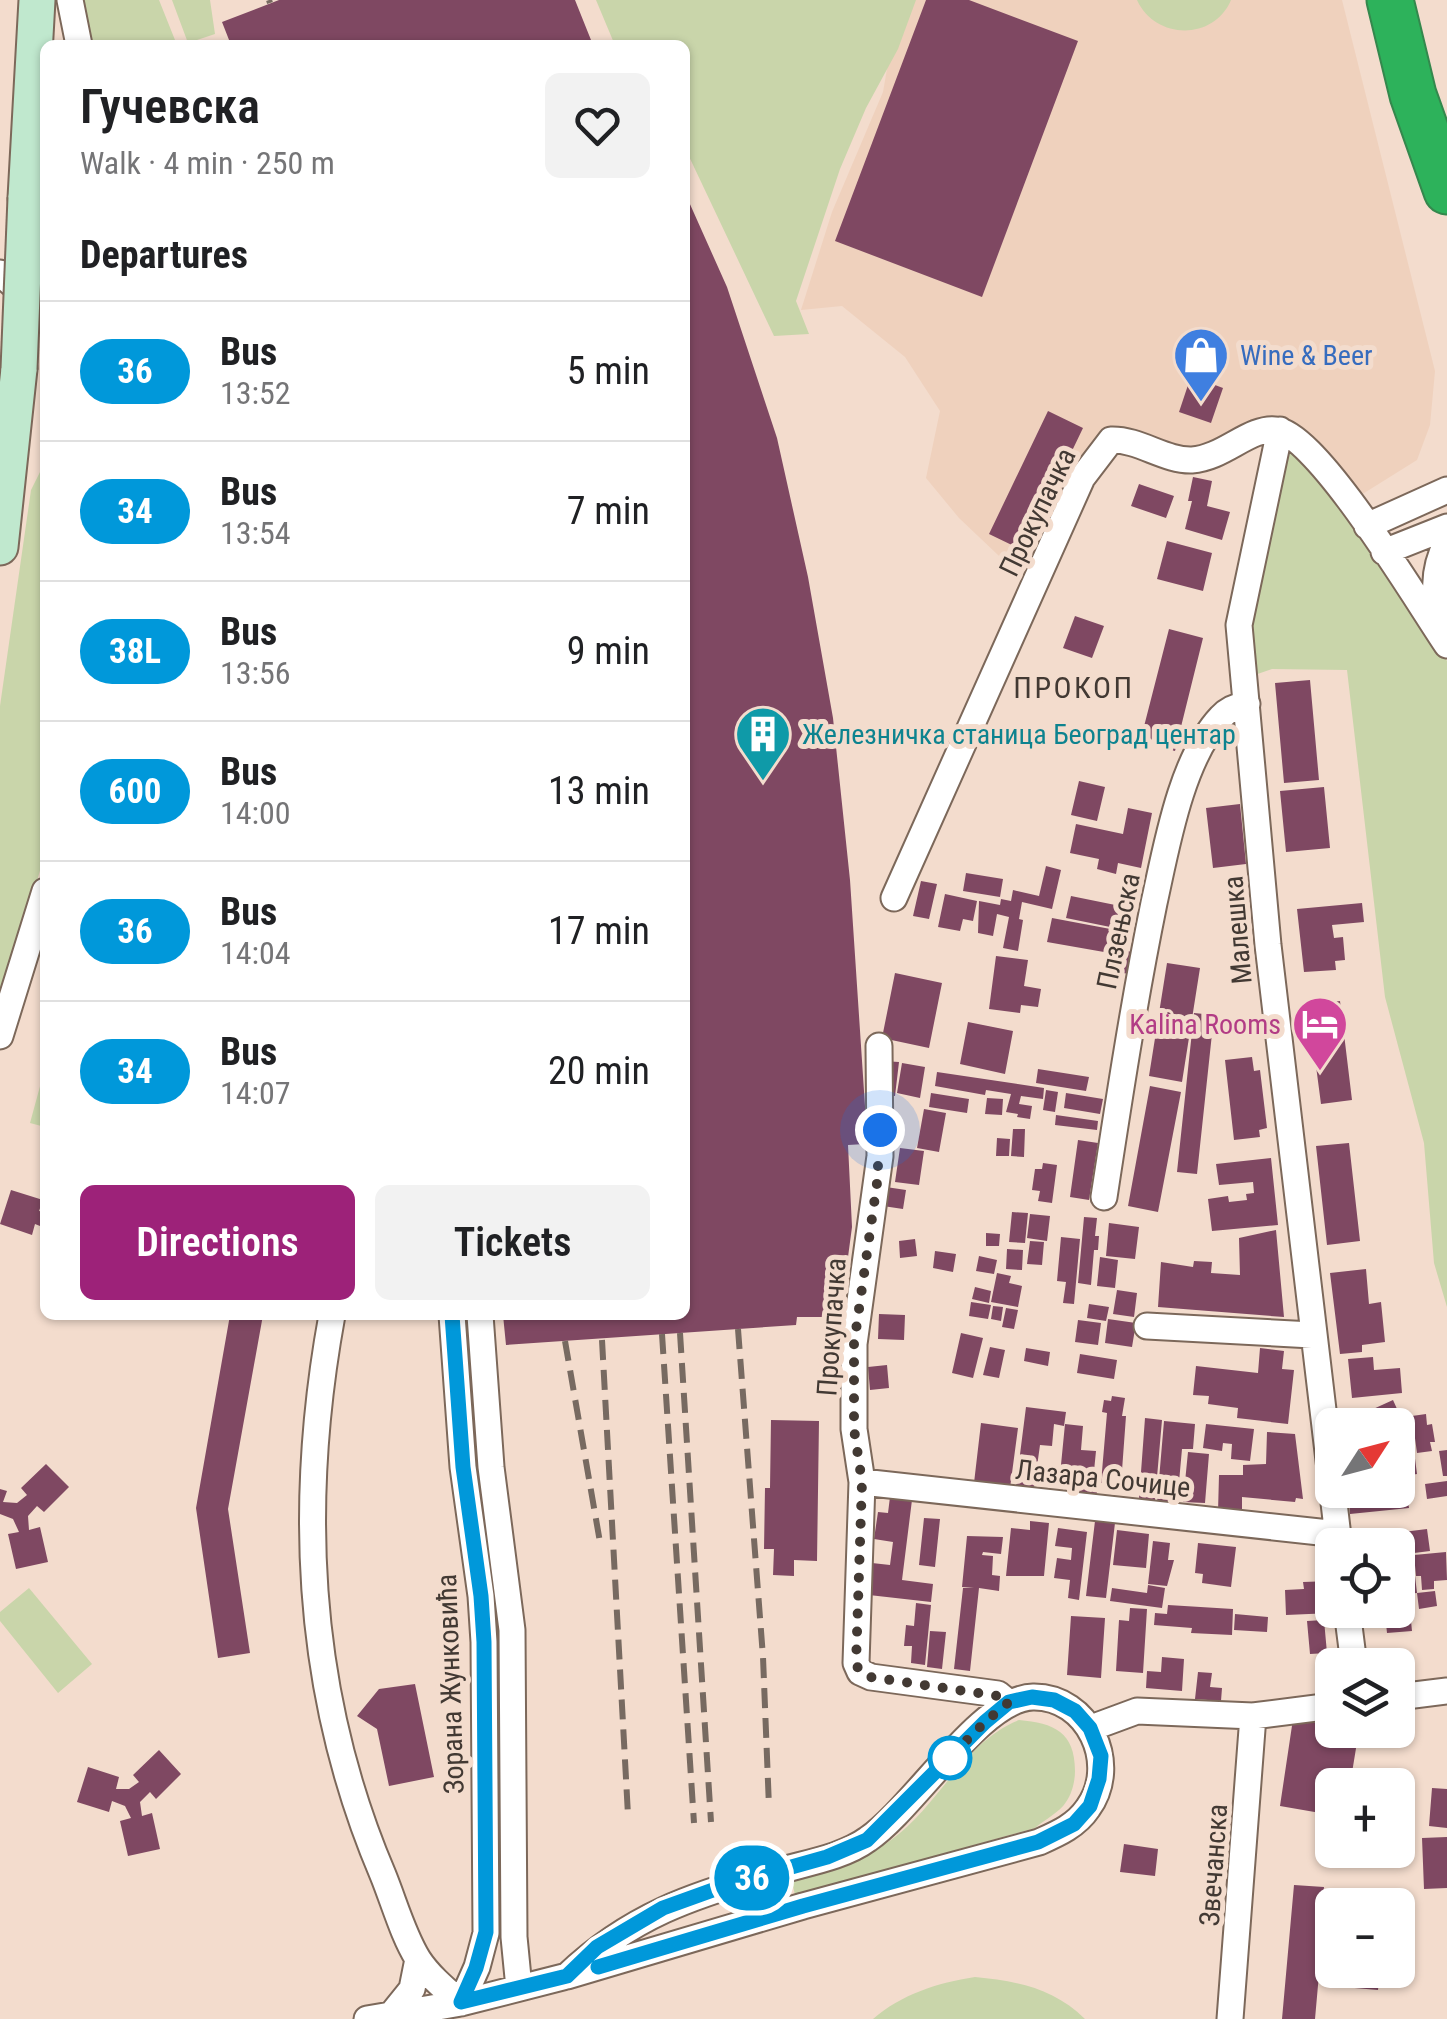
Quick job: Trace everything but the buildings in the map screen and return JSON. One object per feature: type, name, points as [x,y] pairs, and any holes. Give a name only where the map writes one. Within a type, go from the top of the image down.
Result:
[{"type":"highway","points":[[1390,0],[1413,95],[1447,190]]},
{"type":"highway","points":[[1410,0],[1447,172]]},
{"type":"main road","points":[[1,537],[19,369],[36,0]]},
{"type":"street","points":[[70,0],[79,40]]},
{"type":"street","points":[[0,272],[40,303]]},
{"type":"street","name":"Прокупачка","points":[[894,898],[1082,478],[1098,452],[1110,440],[1123,439],[1189,460],[1216,455],[1260,429],[1280,430]]},
{"type":"street","points":[[1280,430],[1299,439],[1346,495],[1447,641]]},
{"type":"street","name":"Малешка","points":[[1280,430],[1240,625],[1268,945],[1336,1528]]},
{"type":"street","points":[[1367,526],[1447,490]]},
{"type":"street","points":[[1384,552],[1447,527]]},
{"type":"street","points":[[1447,542],[1434,580],[1447,641]]},
{"type":"street","name":"Плзењска","points":[[1104,1197],[1136,992],[1171,822],[1188,775],[1212,727],[1224,714],[1247,704]]},
{"type":"street","points":[[0,1036],[40,906]]},
{"type":"street","name":"Прокупачка","points":[[879,1046],[880,1156],[854,1344],[854,1429],[862,1482],[856,1654],[860,1672],[870,1677],[998,1694],[1009,1702]]},
{"type":"street","points":[[331,1320],[314,1434],[312,1555],[320,1648],[335,1726],[360,1812],[418,1959],[461,2002]]},
{"type":"street","name":"Зорана Жунковића","points":[[452,1320],[463,1467],[484,1642],[486,1932],[461,2002]]},
{"type":"street","points":[[480,1320],[491,1467],[512,1630],[514,1937],[519,1988]]},
{"type":"street","points":[[1148,1326],[1312,1336]]},
{"type":"street","name":"Лазара Сочице","points":[[862,1482],[1315,1537]]},
{"type":"street","points":[[1415,1695],[1447,1691]]},
{"type":"street","points":[[379,2017],[567,1976],[803,1906],[1021,1848],[1058,1833],[1074,1824],[1090,1806],[1099,1779],[1101,1756],[1090,1728],[1075,1711],[1054,1700],[1032,1697],[1009,1702],[867,1840],[827,1857],[663,1908],[597,1947],[567,1976]]},
{"type":"street","points":[[1090,1728],[1137,1711],[1253,1716],[1315,1708]]},
{"type":"street","name":"Звечанска","points":[[1230,2019],[1253,1716]]},
{"type":"street","name":"Зорана Жунковића","points":[[486,1932],[501,1969],[519,1988]]},
{"type":"street","points":[[379,2017],[412,1989],[418,1959]]},
{"type":"shaded area","points":[[899,0],[1342,0],[1435,371],[1430,425],[1417,460],[1353,500],[1280,430],[1216,455],[1123,439],[1083,459],[1066,481],[1017,573],[959,518],[926,478],[940,411],[905,357],[842,306],[801,310],[832,212],[883,92]]},
{"type":"green space","points":[[80,0],[159,0],[175,40],[90,40]]},
{"type":"green space","points":[[172,0],[210,0],[215,34],[187,40]]},
{"type":"green space","points":[[596,0],[916,0],[898,49],[866,108],[840,169],[796,301],[809,334],[774,336],[690,159],[690,40],[613,40]]},
{"type":"green space","points":[[1137,0],[1231,0],[1212,23],[1184,30],[1157,23]]},
{"type":"green space","points":[[1288,441],[1343,504],[1447,661],[1447,1307],[1434,1263],[1424,1143],[1385,997],[1347,670],[1272,669],[1243,679],[1261,493]]},
{"type":"green space","points":[[40,472],[40,871],[0,1004],[0,706],[31,490]]},
{"type":"green space","points":[[40,1086],[40,1126],[30,1123]]},
{"type":"green space","points":[[29,1588],[92,1664],[58,1693],[0,1621],[0,1612]]},
{"type":"green space","points":[[1019,1720],[1052,1727],[1071,1747],[1074,1783],[1068,1799],[1056,1813],[1035,1828],[795,1895],[792,1882],[855,1859],[891,1840],[982,1743]]},
{"type":"green space","points":[[975,1977],[1048,1993],[1085,2019],[873,2019],[921,1991]]},
{"type":"railway","points":[[738,1329],[763,1657],[769,1807]]},
{"type":"railway","points":[[680,1333],[711,1822]]},
{"type":"railway","points":[[662,1334],[694,1823]]},
{"type":"railway","points":[[602,1340],[628,1815]]},
{"type":"railway","points":[[565,1341],[601,1548]]},
{"type":"bus line","name":"36","points":[[452,1320],[463,1467],[484,1642],[486,1932],[461,2002],[567,1976],[597,1947],[663,1908],[827,1857],[867,1840],[1009,1702],[1032,1697],[1054,1700],[1075,1711],[1090,1728],[1101,1756],[1090,1806],[1074,1824],[1038,1842],[598,1967]]},
{"type":"place","name":"Wine & Beer","points":[[1201,404]]},
{"type":"place","name":"Железничка станица Београд центар","points":[[763,783]]},
{"type":"place","name":"Kalina Rooms","points":[[1320,1073]]},
{"type":"district","name":"ПРОКОП","points":[[1074,688]]},
{"type":"route","points":[[880,1130],[877,1183],[854,1344],[854,1429],[862,1482],[856,1664],[860,1672],[870,1677],[1005,1697],[1009,1702],[944,1763],[950,1758]]}]
